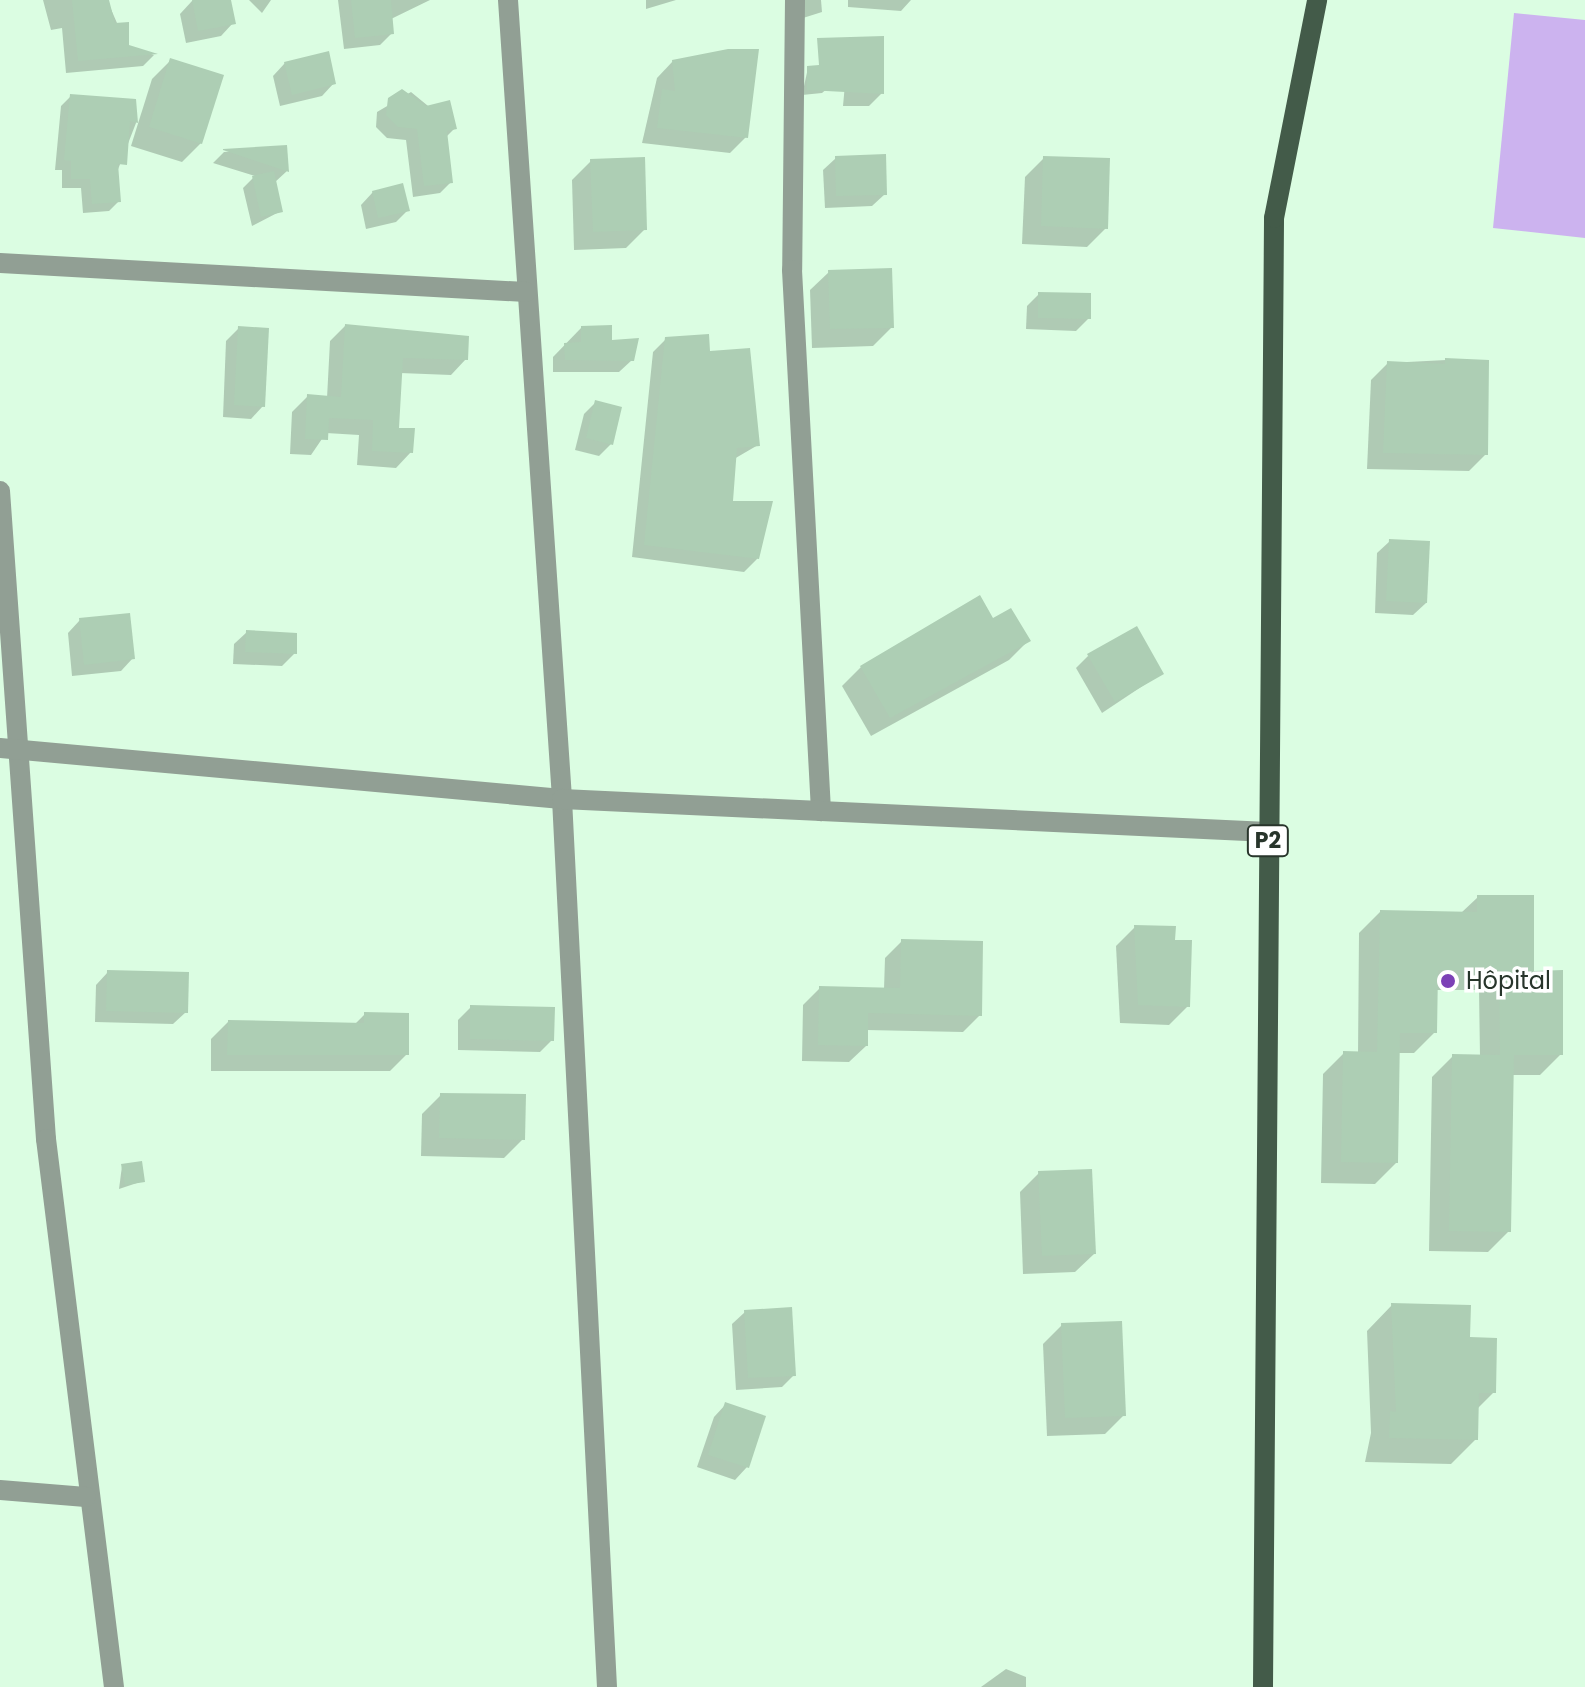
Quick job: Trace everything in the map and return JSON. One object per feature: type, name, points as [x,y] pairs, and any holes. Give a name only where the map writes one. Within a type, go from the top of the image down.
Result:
[{"type":"main road","name":"P2","points":[[1263,1687],[1274,218],[1317,0]]},
{"type":"street","points":[[508,0],[562,799],[607,1687]]},
{"type":"street","points":[[795,0],[792,270],[821,811]]},
{"type":"street","points":[[0,263],[526,292]]},
{"type":"street","points":[[0,491],[24,748],[46,1139],[86,1497],[114,1687]]},
{"type":"street","points":[[0,748],[562,799],[1268,832]]},
{"type":"street","points":[[0,1490],[86,1497]]},
{"type":"shaded area","points":[[1514,13],[1585,20],[1585,238],[1493,228]]},
{"type":"building","points":[[72,0],[109,0],[115,23],[129,22],[129,45],[158,54],[78,61]]},
{"type":"building","points":[[192,0],[231,0],[236,24],[198,31]]},
{"type":"building","points":[[351,0],[391,0],[394,34],[355,38]]},
{"type":"building","points":[[884,36],[884,94],[807,90],[807,66],[819,65],[817,38]]},
{"type":"building","points":[[728,49],[759,49],[748,138],[657,128],[662,89],[675,91],[672,60]]},
{"type":"building","points":[[329,51],[336,84],[292,95],[284,62]]},
{"type":"building","points":[[170,58],[224,75],[202,144],[149,127]]},
{"type":"building","points":[[402,89],[426,106],[450,100],[457,129],[447,131],[453,183],[424,186],[417,129],[398,127],[386,115],[388,98]]},
{"type":"building","points":[[70,94],[136,99],[138,123],[130,121],[127,165],[118,164],[121,202],[92,204],[90,179],[71,179],[71,161],[64,160]]},
{"type":"building","points":[[287,145],[289,172],[223,150],[223,149]]},
{"type":"building","points":[[886,154],[887,195],[836,196],[835,156]]},
{"type":"building","points":[[1043,156],[1110,158],[1108,229],[1041,226]]},
{"type":"building","points":[[645,157],[647,230],[593,232],[590,159]]},
{"type":"building","points":[[274,171],[283,212],[261,217],[252,176]]},
{"type":"building","points":[[403,183],[410,211],[378,218],[372,191]]},
{"type":"building","points":[[892,268],[894,328],[830,329],[828,270]]},
{"type":"building","points":[[1038,292],[1091,293],[1091,319],[1038,318]]},
{"type":"building","points":[[345,324],[469,336],[468,360],[403,358],[399,428],[415,428],[413,453],[372,451],[373,420],[329,418],[328,440],[305,439],[307,394],[341,397]]},
{"type":"building","points":[[612,325],[612,340],[639,338],[634,361],[565,360],[564,343],[581,342],[581,326]]},
{"type":"building","points":[[238,326],[269,328],[265,407],[234,405]]},
{"type":"building","points":[[709,334],[710,351],[750,348],[760,446],[737,448],[733,501],[773,501],[759,559],[644,545],[665,337]]},
{"type":"building","points":[[1445,358],[1489,360],[1488,455],[1383,453],[1387,361],[1445,364]]},
{"type":"building","points":[[595,400],[622,407],[613,445],[586,438]]},
{"type":"building","points":[[1389,539],[1430,541],[1427,603],[1386,601]]},
{"type":"building","points":[[980,595],[993,618],[1011,608],[1031,641],[890,718],[860,666]]},
{"type":"building","points":[[130,613],[135,659],[84,665],[79,618]]},
{"type":"building","points":[[1137,626],[1164,674],[1115,702],[1087,654]]},
{"type":"building","points":[[246,630],[297,633],[297,654],[245,652]]},
{"type":"building","points":[[1477,895],[1534,895],[1534,971],[1563,970],[1563,1055],[1514,1055],[1511,1232],[1449,1231],[1452,1054],[1500,1055],[1499,970],[1438,970],[1437,1033],[1400,1033],[1398,1163],[1341,1162],[1343,1051],[1377,1052],[1380,910],[1477,912]]},
{"type":"building","points":[[1134,925],[1176,926],[1175,940],[1192,940],[1190,1007],[1138,1005]]},
{"type":"building","points":[[901,939],[983,941],[982,1016],[868,1013],[868,1046],[818,1045],[819,986],[900,988]]},
{"type":"building","points":[[107,970],[189,972],[188,1013],[106,1011]]},
{"type":"building","points":[[470,1005],[555,1007],[554,1041],[470,1039]]},
{"type":"building","points":[[364,1012],[409,1013],[409,1055],[227,1055],[228,1020],[364,1023]]},
{"type":"building","points":[[440,1093],[526,1094],[525,1140],[439,1138]]},
{"type":"building","points":[[142,1161],[145,1182],[125,1185],[121,1164]]},
{"type":"building","points":[[1092,1169],[1096,1254],[1042,1256],[1038,1171]]},
{"type":"building","points":[[1391,1303],[1471,1305],[1470,1337],[1497,1338],[1496,1393],[1479,1393],[1478,1440],[1389,1438],[1390,1411],[1396,1412]]},
{"type":"building","points":[[792,1307],[796,1376],[748,1378],[744,1310]]},
{"type":"building","points":[[1122,1321],[1126,1416],[1065,1418],[1061,1323]]},
{"type":"building","points":[[725,1402],[766,1416],[749,1468],[708,1455]]},
{"type":"place","name":"Hôpital","points":[[1448,981]]}]
